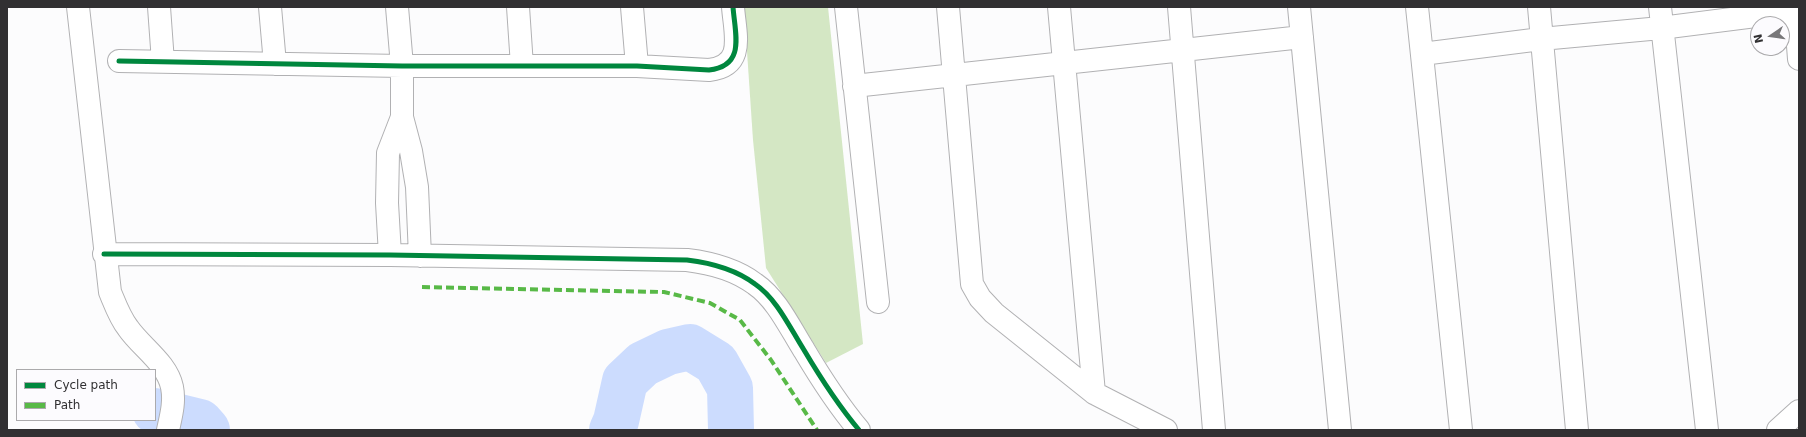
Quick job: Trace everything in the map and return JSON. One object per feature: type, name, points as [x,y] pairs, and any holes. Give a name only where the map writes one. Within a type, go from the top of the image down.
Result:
[{"type":"street","points":[[78,7],[104,254],[110,292],[117,310],[127,328],[162,366],[172,386],[173,403],[168,430]]},
{"type":"street","points":[[159,7],[163,62]]},
{"type":"street","points":[[270,7],[275,64]]},
{"type":"street","points":[[397,7],[402,66],[402,117],[411,151],[417,187],[420,256]]},
{"type":"street","points":[[518,7],[522,66]]},
{"type":"street","points":[[632,7],[637,66]]},
{"type":"street","points":[[119,61],[402,66],[637,66],[709,70],[728,64],[733,58],[736,47],[733,7]]},
{"type":"street","points":[[846,7],[878,302]]},
{"type":"street","points":[[948,7],[972,284],[980,298],[994,313],[1094,393],[1166,430]]},
{"type":"street","points":[[1059,7],[1094,393]]},
{"type":"street","points":[[1179,7],[1214,430]]},
{"type":"street","points":[[1299,7],[1340,430]]},
{"type":"street","points":[[1417,7],[1461,430]]},
{"type":"street","points":[[1539,7],[1577,430]]},
{"type":"street","points":[[1660,7],[1661,28],[1707,430]]},
{"type":"street","points":[[1422,54],[1541,39],[1661,28],[1795,9],[1799,59]]},
{"type":"street","points":[[854,86],[1302,37]]},
{"type":"street","points":[[390,255],[387,203],[388,153],[402,117]]},
{"type":"street","points":[[104,254],[390,255],[687,260],[708,263],[730,269],[756,284],[769,296],[816,371],[859,430]]},
{"type":"street","points":[[1778,430],[1799,411]]},
{"type":"green space","points":[[744,7],[828,7],[863,344],[826,363],[766,268],[753,140]]},
{"type":"waterway","points":[[612,430],[616,421],[625,381],[643,364],[668,352],[690,347],[716,363],[730,388],[731,430]]},
{"type":"waterway","points":[[156,411],[200,422],[207,430]]},
{"type":"marked path","points":[[422,287],[664,292],[710,303],[740,320],[771,360],[817,430]]},
{"type":"cycle path","points":[[119,61],[402,66],[637,66],[709,70],[721,67],[729,62],[733,55],[736,47],[733,7]]},
{"type":"cycle path","points":[[104,254],[390,255],[687,260],[714,265],[739,274],[763,290],[782,314],[816,370],[859,430]]}]
